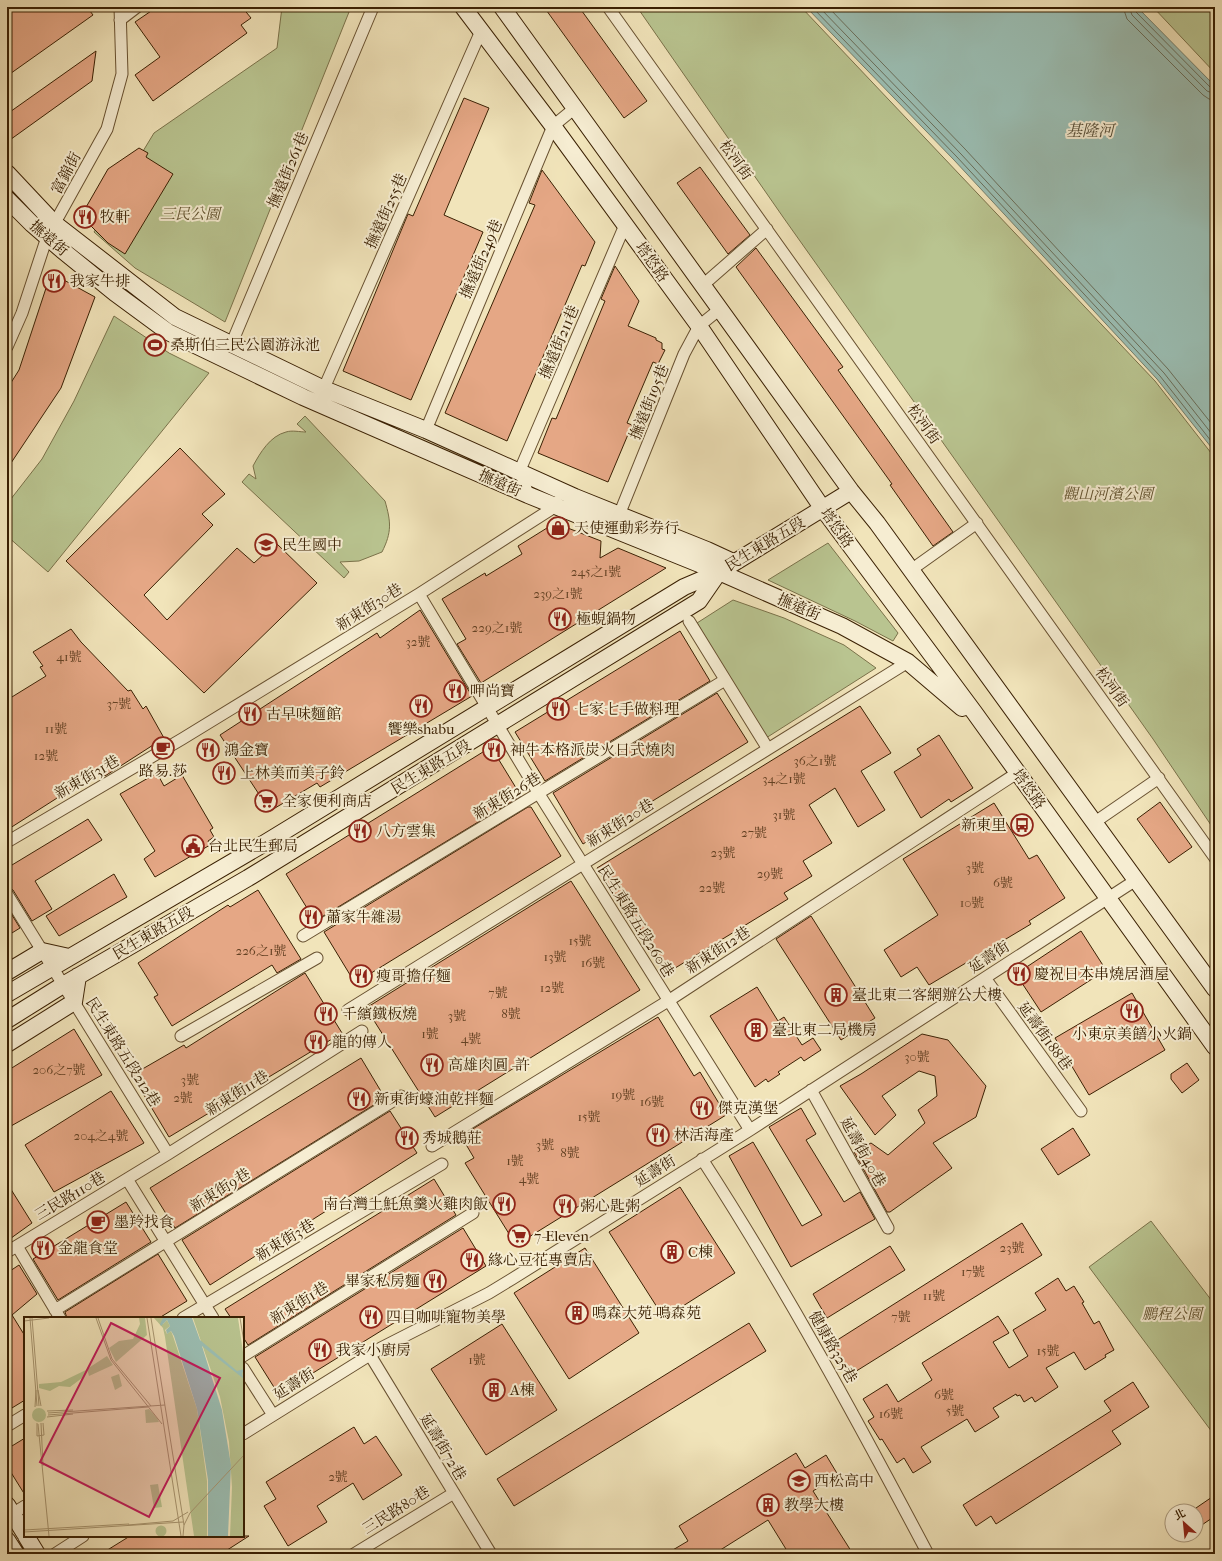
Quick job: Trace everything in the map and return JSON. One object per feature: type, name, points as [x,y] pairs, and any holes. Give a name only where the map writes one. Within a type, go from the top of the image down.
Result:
[{"type":"street","name":"富錦街","points":[[7,347],[22,313],[47,237],[107,129],[122,74],[120,7]]},
{"type":"street","points":[[120,20],[137,7]]},
{"type":"street","name":"撫遠街261巷","points":[[231,345],[373,7]]},
{"type":"street","name":"塔悠路","points":[[463,7],[553,126],[699,326],[823,509],[1109,898],[1215,1047]]},
{"type":"street","name":"塔悠路","points":[[502,7],[851,491],[1095,822],[1215,989]]},
{"type":"street","name":"松河街","points":[[608,7],[1215,858]]},
{"type":"street","name":"撫遠街255巷","points":[[320,396],[481,31]]},
{"type":"street","name":"撫遠街249巷","points":[[426,430],[553,126],[575,108]]},
{"type":"street","name":"撫遠街","points":[[7,173],[54,223],[175,317],[231,345],[320,396],[426,430],[520,470],[562,491],[734,562]]},
{"type":"street","name":"撫遠街","points":[[7,199],[47,237],[115,293],[168,332],[320,396],[528,495],[719,572],[842,626],[908,662],[956,701],[1000,749]]},
{"type":"street","name":"撫遠街211巷","points":[[520,470],[625,225]]},
{"type":"street","points":[[703,285],[767,230]]},
{"type":"street","name":"撫遠街195巷","points":[[619,515],[684,354],[699,326],[720,309]]},
{"type":"street","points":[[520,470],[528,495]]},
{"type":"street","points":[[556,506],[562,491]]},
{"type":"street","name":"民生東路五段","points":[[7,994],[242,856],[684,587],[719,572],[851,491]]},
{"type":"street","name":"新東街30巷","points":[[182,739],[419,594],[556,506]]},
{"type":"street","points":[[910,570],[977,523]]},
{"type":"street","name":"民生東路五段","points":[[7,1020],[78,976],[248,878],[498,726],[699,601],[719,572]]},
{"type":"street","name":"民生東路五段260巷","points":[[419,594],[582,864],[750,1130]]},
{"type":"street","points":[[689,622],[768,749]]},
{"type":"street","name":"新東街20巷","points":[[348,1010],[908,662]]},
{"type":"street","name":"新東街26巷","points":[[303,936],[725,680]]},
{"type":"street","name":"新東街31巷","points":[[7,842],[182,739]]},
{"type":"street","name":"新東街12巷","points":[[432,1146],[668,1001],[1017,773]]},
{"type":"street","points":[[1095,822],[1159,778]]},
{"type":"street","name":"延壽街","points":[[244,1433],[370,1355],[489,1293],[750,1130],[1136,880]]},
{"type":"street","name":"民生東路五段212巷","points":[[7,894],[168,1154]]},
{"type":"street","points":[[7,972],[42,951],[69,957]]},
{"type":"street","points":[[181,1036],[318,958]]},
{"type":"street","points":[[7,1044],[74,1002],[78,976]]},
{"type":"street","name":"延壽街188巷","points":[[985,978],[1081,1111]]},
{"type":"street","name":"新東街11巷","points":[[127,1179],[362,1031]]},
{"type":"street","name":"延壽街40巷","points":[[811,1090],[888,1228]]},
{"type":"street","name":"新東街9巷","points":[[58,1314],[165,1242],[401,1096]]},
{"type":"street","name":"健康路325巷","points":[[702,1159],[791,1304],[846,1400],[928,1554]]},
{"type":"street","name":"新東街3巷","points":[[185,1317],[442,1164]]},
{"type":"street","points":[[127,1179],[212,1317]]},
{"type":"street","name":"三民路110巷","points":[[7,1252],[127,1179]]},
{"type":"street","name":"新東街1巷","points":[[244,1355],[474,1213]]},
{"type":"street","points":[[17,1246],[58,1314]]},
{"type":"street","name":"延壽街72巷","points":[[370,1355],[491,1554]]},
{"type":"street","points":[[244,1371],[273,1415]]},
{"type":"street","points":[[7,1426],[24,1416]]},
{"type":"street","name":"三民路80巷","points":[[354,1554],[454,1493]]},
{"type":"street","points":[[15,1508],[24,1532]]},
{"type":"street","points":[[26,1537],[37,1554]]},
{"type":"street","points":[[55,1554],[81,1537]]},
{"type":"street","points":[[7,1540],[16,1554]]},
{"type":"green space","name":"三民公園","points":[[282,7],[351,7],[225,322],[135,268],[94,232],[154,133],[277,48]]},
{"type":"green space","name":"觀山河濱公園","points":[[637,7],[801,7],[1155,381],[1215,458],[1215,831],[1153,739],[783,217]]},
{"type":"green space","points":[[1153,7],[1215,7],[1215,73]]},
{"type":"green space","points":[[114,316],[169,353],[209,373],[48,572],[7,536],[7,504],[42,459],[74,401]]},
{"type":"green space","points":[[305,416],[385,501],[387,508],[390,527],[388,539],[382,552],[359,561],[340,562],[349,572],[344,578],[242,482],[249,474],[256,479],[253,466],[262,451],[275,437],[288,431],[306,432],[297,424]]},
{"type":"green space","points":[[828,543],[898,633],[893,641],[855,621],[768,580]]},
{"type":"green space","points":[[733,600],[784,618],[844,645],[876,668],[766,738],[697,623]]},
{"type":"green space","name":"鵬程公園","points":[[1151,1221],[1215,1305],[1215,1436],[1089,1267]]},
{"type":"water","name":"基隆河","points":[[806,7],[1137,7],[1215,86],[1215,452],[1157,379],[954,160]]},
{"type":"building","points":[[7,7],[87,7],[93,15],[7,76]]},
{"type":"building","points":[[157,7],[242,7],[251,18],[241,25],[247,33],[153,101],[135,75],[160,57],[135,22]]},
{"type":"building","points":[[544,7],[579,7],[647,101],[624,118]]},
{"type":"building","points":[[96,51],[92,81],[7,142],[7,114]]},
{"type":"building","points":[[464,98],[489,108],[444,215],[483,232],[411,400],[343,371],[408,214],[413,216]]},
{"type":"building","points":[[139,148],[148,153],[146,157],[173,174],[125,254],[108,243],[81,216],[108,169]]},
{"type":"building","points":[[700,167],[750,235],[728,254],[677,183]]},
{"type":"building","points":[[542,170],[595,242],[585,266],[582,265],[507,441],[445,413],[535,205],[529,203]]},
{"type":"building","points":[[756,248],[843,367],[838,370],[953,532],[933,546],[890,485],[892,484],[736,267]]},
{"type":"building","points":[[615,266],[639,301],[628,326],[656,338],[656,340],[662,343],[662,349],[665,350],[658,364],[653,362],[627,423],[632,425],[608,482],[538,453],[552,418],[556,419],[605,301],[601,299]]},
{"type":"building","points":[[51,273],[95,297],[61,388],[7,469],[7,389],[19,370]]},
{"type":"building","name":"民生國中","points":[[180,448],[225,494],[202,514],[213,525],[144,595],[167,620],[237,548],[254,563],[276,543],[317,583],[204,693],[66,561]]},
{"type":"building","points":[[555,523],[601,541],[600,558],[618,548],[666,568],[481,683],[457,644],[466,639],[442,599],[485,573],[486,576],[522,554],[518,546]]},
{"type":"building","points":[[420,610],[472,696],[320,787],[317,783],[270,811],[220,735],[377,633],[380,638]]},
{"type":"building","points":[[71,629],[81,642],[128,691],[131,690],[143,709],[146,706],[164,738],[105,776],[101,770],[7,830],[7,700],[46,676],[40,667],[43,666],[33,652]]},
{"type":"building","points":[[680,631],[710,681],[545,781],[515,732]]},
{"type":"building","points":[[717,693],[748,742],[583,844],[553,793]]},
{"type":"building","points":[[860,706],[891,753],[861,771],[885,810],[858,827],[835,788],[809,805],[832,843],[803,861],[812,876],[784,893],[788,899],[667,973],[631,914],[627,917],[597,868]]},
{"type":"building","points":[[939,735],[973,788],[951,802],[949,799],[921,818],[894,772],[921,755],[917,749]]},
{"type":"building","points":[[491,747],[521,796],[315,921],[286,874]]},
{"type":"building","points":[[157,773],[164,786],[182,775],[213,828],[210,830],[214,837],[208,841],[210,845],[155,877],[144,859],[155,851],[120,794]]},
{"type":"building","points":[[1160,802],[1192,847],[1169,863],[1137,819]]},
{"type":"building","points":[[994,803],[1029,859],[1037,855],[1065,898],[1029,921],[1031,924],[929,985],[917,967],[901,977],[884,950],[938,915],[903,859]]},
{"type":"building","points":[[528,807],[531,807],[561,856],[355,983],[324,932]]},
{"type":"building","points":[[88,819],[102,840],[35,881],[52,909],[32,921],[13,890],[7,887],[7,868]]},
{"type":"building","points":[[114,874],[127,897],[59,936],[46,916]]},
{"type":"building","points":[[571,881],[640,990],[435,1117],[366,1008]]},
{"type":"building","points":[[258,890],[301,959],[277,973],[272,965],[172,1026],[154,997],[158,995],[138,963],[228,905],[230,907]]},
{"type":"building","points":[[7,907],[20,928],[7,936]]},
{"type":"building","name":"臺北東二客網辦公大樓","points":[[811,916],[875,1018],[841,1040],[776,939]]},
{"type":"building","points":[[1081,931],[1106,970],[1041,1012],[1016,974]]},
{"type":"building","points":[[305,973],[342,1033],[169,1137],[132,1075],[184,1045],[186,1048]]},
{"type":"building","name":"臺北東二局機房","points":[[757,987],[778,1021],[784,1017],[802,1045],[813,1038],[821,1050],[804,1061],[801,1057],[778,1072],[780,1074],[768,1082],[766,1079],[755,1087],[710,1016]]},
{"type":"building","points":[[1132,993],[1165,1050],[1089,1095],[1055,1038]]},
{"type":"building","points":[[658,1017],[694,1076],[700,1072],[726,1115],[516,1245],[465,1163],[474,1158],[461,1136]]},
{"type":"building","points":[[74,1029],[102,1075],[11,1126],[7,1118],[7,1071]]},
{"type":"building","points":[[922,1034],[948,1040],[986,1086],[976,1117],[933,1143],[952,1168],[890,1212],[887,1212],[854,1152],[871,1143],[888,1155],[925,1123],[918,1110],[937,1096],[935,1076],[919,1071],[882,1096],[896,1115],[875,1135],[840,1086]]},
{"type":"building","points":[[361,1058],[385,1098],[175,1228],[150,1188]]},
{"type":"building","points":[[1187,1063],[1199,1080],[1182,1093],[1171,1079],[1171,1074]]},
{"type":"building","points":[[111,1091],[144,1143],[54,1192],[25,1145]]},
{"type":"building","points":[[801,1108],[816,1134],[806,1140],[844,1202],[860,1192],[875,1219],[791,1267],[729,1156],[753,1142],[802,1226],[822,1215],[769,1127]]},
{"type":"building","points":[[390,1111],[417,1153],[210,1285],[182,1240]]},
{"type":"building","points":[[1073,1128],[1090,1155],[1058,1175],[1041,1149]]},
{"type":"building","points":[[434,1179],[456,1215],[248,1345],[244,1339],[244,1317],[230,1317],[225,1309]]},
{"type":"building","points":[[7,1183],[32,1223],[7,1241]]},
{"type":"building","name":"C棟","points":[[680,1187],[735,1273],[664,1318],[609,1232]]},
{"type":"building","points":[[126,1202],[151,1242],[58,1300],[33,1259]]},
{"type":"building","points":[[1022,1223],[1042,1255],[850,1375],[831,1344]]},
{"type":"building","points":[[463,1228],[486,1266],[300,1381],[298,1378],[277,1392],[255,1357]]},
{"type":"building","points":[[890,1246],[905,1270],[827,1318],[813,1294]]},
{"type":"building","name":"鳴森大苑-鳴森苑","points":[[585,1248],[639,1333],[569,1379],[514,1293]]},
{"type":"building","points":[[158,1254],[187,1301],[161,1317],[67,1317],[65,1312]]},
{"type":"building","points":[[19,1265],[37,1294],[12,1315],[24,1334],[24,1401],[7,1411],[7,1273]]},
{"type":"building","points":[[1058,1278],[1066,1291],[1074,1286],[1084,1302],[1082,1303],[1094,1324],[1099,1321],[1114,1350],[1105,1355],[1106,1357],[1085,1370],[1074,1352],[1046,1368],[1058,1387],[1035,1402],[1032,1397],[1024,1402],[1020,1395],[1017,1396],[1016,1394],[993,1408],[999,1417],[975,1432],[967,1419],[921,1447],[931,1462],[913,1473],[904,1458],[897,1463],[882,1439],[880,1440],[868,1421],[874,1417],[863,1399],[887,1384],[898,1402],[932,1380],[922,1363],[998,1316],[1009,1333],[993,1342],[1009,1368],[1028,1356],[1013,1330],[1046,1310],[1035,1293]]},
{"type":"building","points":[[749,1323],[766,1351],[514,1506],[497,1479]]},
{"type":"building","name":"A棟","points":[[502,1324],[557,1410],[486,1455],[431,1369]]},
{"type":"building","points":[[1133,1382],[1149,1407],[1112,1431],[1121,1444],[996,1524],[991,1516],[976,1526],[963,1505],[1111,1411],[1104,1401]]},
{"type":"building","points":[[354,1427],[364,1444],[376,1436],[402,1475],[363,1500],[353,1483],[317,1506],[327,1522],[288,1546],[264,1506],[276,1499],[266,1482]]},
{"type":"building","points":[[24,1439],[24,1493],[7,1466],[7,1449]]},
{"type":"building","name":"教學大樓","points":[[796,1453],[805,1468],[826,1455],[838,1475],[813,1491],[853,1554],[789,1554],[768,1520],[714,1554],[666,1554],[688,1541],[679,1526]]},
{"type":"building","points":[[1215,1495],[1215,1516],[1204,1524],[1204,1503]]},
{"type":"building","points":[[249,1536],[221,1554],[101,1554],[128,1537]]},
{"type":"place","name":"牧軒","points":[[85,217]]},
{"type":"place","name":"我家牛排","points":[[54,281]]},
{"type":"place","name":"桑斯伯三民公園游泳池","points":[[155,345]]},
{"type":"place","name":"天使運動彩券行","points":[[558,528]]},
{"type":"place","name":"民生國中","points":[[266,545]]},
{"type":"place","name":"極蜆鍋物","points":[[560,619]]},
{"type":"place","name":"呷尚寶","points":[[455,691]]},
{"type":"place","name":"饗樂shabu","points":[[421,706]]},
{"type":"place","name":"七家七手做料理","points":[[558,709]]},
{"type":"place","name":"古早味麵館","points":[[250,714]]},
{"type":"place","name":"路易.莎","points":[[163,748]]},
{"type":"place","name":"鴻金寶","points":[[208,750]]},
{"type":"place","name":"神牛本格派炭火日式燒肉","points":[[494,750]]},
{"type":"place","name":"上林美而美子鈴","points":[[224,773]]},
{"type":"place","name":"全家便利商店","points":[[266,801]]},
{"type":"place","name":"新東里","points":[[1022,825]]},
{"type":"place","name":"八方雲集","points":[[360,831]]},
{"type":"place","name":"台北民生郵局","points":[[193,846]]},
{"type":"place","name":"蕭家牛雜湯","points":[[311,917]]},
{"type":"place","name":"慶祝日本串燒居酒屋","points":[[1019,974]]},
{"type":"place","name":"瘦哥擔仔麵","points":[[361,976]]},
{"type":"place","name":"臺北東二客網辦公大樓","points":[[836,995]]},
{"type":"place","name":"小東京美饍小火鍋","points":[[1132,1011]]},
{"type":"place","name":"千繽鐵板燒","points":[[326,1014]]},
{"type":"place","name":"臺北東二局機房","points":[[756,1030]]},
{"type":"place","name":"龍的傳人","points":[[316,1042]]},
{"type":"place","name":"高雄肉圓 -許","points":[[432,1065]]},
{"type":"place","name":"新東街蠔油乾拌麵","points":[[359,1099]]},
{"type":"place","name":"傑克漢堡","points":[[702,1108]]},
{"type":"place","name":"林活海產","points":[[658,1135]]},
{"type":"place","name":"秀城鵝莊","points":[[407,1138]]},
{"type":"place","name":"南台灣土魠魚羹火雞肉飯","points":[[504,1204]]},
{"type":"place","name":"粥心匙粥","points":[[565,1206]]},
{"type":"place","name":"墨羚找食","points":[[98,1222]]},
{"type":"place","name":"7-Eleven","points":[[519,1236]]},
{"type":"place","name":"金龍食堂","points":[[43,1248]]},
{"type":"place","name":"C棟","points":[[672,1252]]},
{"type":"place","name":"緣心豆花專賣店","points":[[472,1260]]},
{"type":"place","name":"畢家私房麵","points":[[435,1281]]},
{"type":"place","name":"鳴森大苑-鳴森苑","points":[[577,1313]]},
{"type":"place","name":"四目咖啡寵物美學","points":[[371,1317]]},
{"type":"place","name":"我家小廚房","points":[[320,1350]]},
{"type":"place","name":"A棟","points":[[494,1390]]},
{"type":"place","name":"西松高中","points":[[799,1481]]},
{"type":"place","name":"教學大樓","points":[[768,1505]]}]
